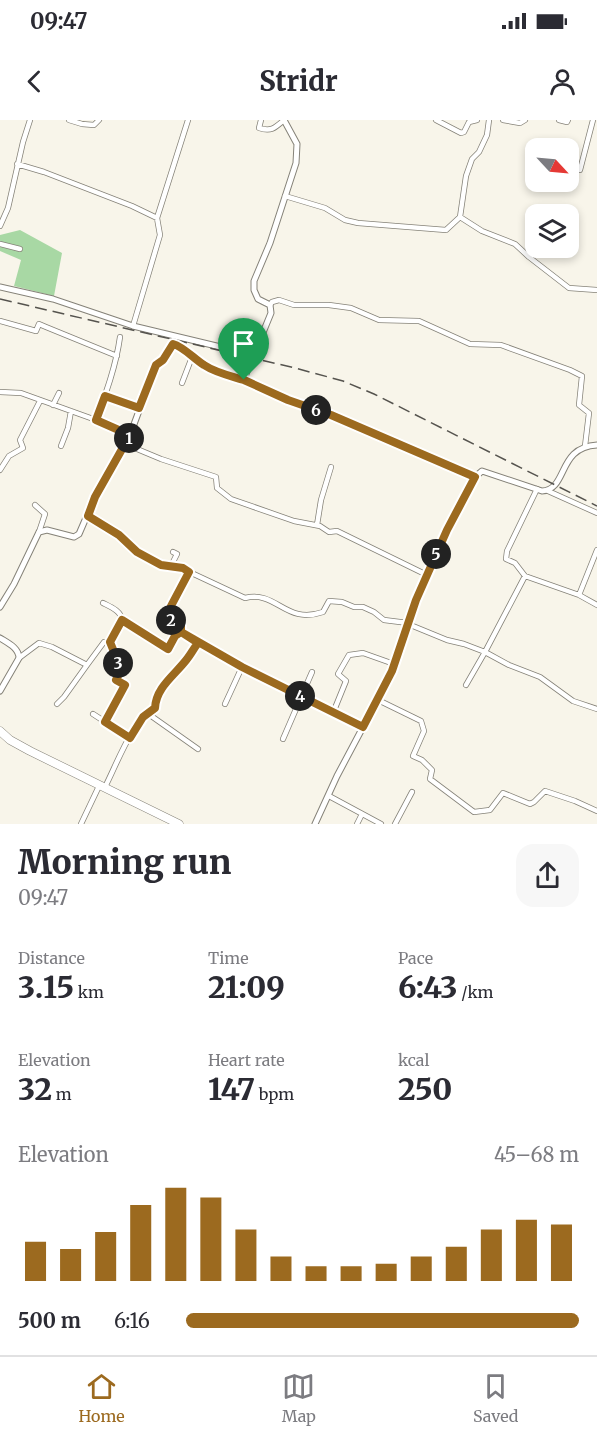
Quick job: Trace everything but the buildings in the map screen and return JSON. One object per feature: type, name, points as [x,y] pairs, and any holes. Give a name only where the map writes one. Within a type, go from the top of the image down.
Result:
[{"type":"highway","points":[[0,731],[10,740]]},
{"type":"highway","points":[[0,738],[10,740],[179,824]]},
{"type":"street","points":[[0,226],[10,202],[17,164],[30,120]]},
{"type":"street","points":[[69,120],[94,125],[99,120]]},
{"type":"street","points":[[133,326],[160,235],[157,218],[188,120]]},
{"type":"street","points":[[244,380],[272,313],[270,305],[258,299],[254,290],[254,281],[270,243],[296,163],[298,149],[284,120],[273,130],[267,131],[259,128],[261,120]]},
{"type":"street","points":[[436,120],[461,133],[464,132],[469,122],[477,120]]},
{"type":"street","points":[[285,196],[325,208],[345,220],[358,223],[446,230],[460,217],[466,176],[472,159],[479,152],[486,135],[489,120]]},
{"type":"street","points":[[503,120],[520,123],[525,120]]},
{"type":"street","points":[[559,120],[567,122],[568,120]]},
{"type":"street","points":[[579,170],[593,120]]},
{"type":"street","points":[[17,164],[132,206],[157,218]]},
{"type":"street","points":[[460,217],[482,231],[515,244],[566,286],[597,290]]},
{"type":"street","points":[[0,244],[20,249]]},
{"type":"street","points":[[0,287],[53,299],[133,326],[254,355]]},
{"type":"street","points":[[270,305],[279,300],[294,305],[329,305],[351,309],[379,320],[419,321],[470,344],[501,345],[570,370],[582,376],[579,405],[589,412],[590,418],[585,446]]},
{"type":"street","points":[[0,321],[36,331],[39,324],[117,356]]},
{"type":"street","points":[[96,420],[117,356],[120,337]]},
{"type":"street","points":[[39,532],[47,530],[77,537],[95,497],[130,435],[156,365],[165,357],[171,345],[175,344],[211,369],[331,415],[475,477]]},
{"type":"street","points":[[182,383],[192,357]]},
{"type":"street","points":[[0,392],[16,392],[96,420],[130,435]]},
{"type":"street","points":[[53,405],[59,393]]},
{"type":"street","points":[[105,396],[139,408]]},
{"type":"street","points":[[0,470],[9,456],[23,448],[20,440],[40,401]]},
{"type":"street","points":[[61,446],[71,411]]},
{"type":"street","points":[[125,444],[161,459],[216,477],[217,488],[231,499],[294,521],[316,525],[328,532],[338,531],[427,575]]},
{"type":"street","points":[[548,491],[556,484],[576,450],[585,446],[597,445]]},
{"type":"street","points":[[316,525],[331,467]]},
{"type":"street","points":[[315,824],[378,700],[427,575],[475,477],[482,471],[548,491],[597,513]]},
{"type":"street","points":[[537,489],[507,551],[506,559],[515,563],[525,576],[579,595],[597,605]]},
{"type":"street","points":[[0,607],[14,584],[39,532],[45,514],[35,505]]},
{"type":"street","points":[[88,516],[119,535],[137,552],[161,565],[189,572],[239,596],[245,598],[256,595],[297,615],[323,612],[329,600],[354,608],[363,607],[384,620],[408,623],[447,640],[485,652],[508,665],[540,676],[568,698],[597,709]]},
{"type":"street","points":[[579,595],[597,550]]},
{"type":"street","points":[[171,566],[177,554],[173,552]]},
{"type":"street","points":[[181,632],[181,626],[171,620],[173,612],[171,606],[189,572]]},
{"type":"street","points":[[466,685],[525,576]]},
{"type":"street","points":[[103,603],[114,608],[122,616],[122,620],[168,649],[175,636],[181,632]]},
{"type":"street","points":[[110,642],[122,620]]},
{"type":"street","points":[[181,632],[242,667],[363,727]]},
{"type":"street","points":[[0,638],[20,656]]},
{"type":"street","points":[[57,704],[104,642],[110,642]]},
{"type":"street","points":[[105,722],[125,685],[116,680],[121,669],[110,642]]},
{"type":"street","points":[[0,691],[20,656],[39,643],[52,646],[87,664]]},
{"type":"street","points":[[81,824],[130,738],[147,713],[155,708],[164,686],[187,660],[198,643]]},
{"type":"street","points":[[333,713],[346,681],[338,674],[349,654],[363,653],[394,664]]},
{"type":"street","points":[[225,704],[242,667]]},
{"type":"street","points":[[283,739],[312,672]]},
{"type":"street","points":[[378,700],[421,721],[424,731],[413,756],[422,760],[432,770],[430,779],[474,812],[490,810],[503,793],[530,804],[545,791],[597,811]]},
{"type":"street","points":[[147,713],[198,749]]},
{"type":"street","points":[[93,714],[130,738]]},
{"type":"street","points":[[395,824],[412,792]]},
{"type":"street","points":[[329,796],[381,824]]},
{"type":"street","points":[[357,824],[362,814]]},
{"type":"green space","points":[[20,230],[62,253],[54,296],[14,286],[21,260],[0,251],[0,235]]},
{"type":"railway","points":[[0,299],[343,381],[374,394],[597,506]]},
{"type":"route","points":[[244,380],[204,366],[178,345],[173,344],[163,360],[156,365],[139,408],[105,396],[96,420],[130,435],[95,497],[88,516],[119,535],[137,552],[161,565],[183,568],[189,572],[171,606],[173,612],[171,620],[181,626],[181,632],[198,643],[187,660],[164,686],[155,708],[143,717],[130,738],[105,722],[125,685],[116,680],[121,669],[110,642],[122,620],[168,649],[175,636],[181,632],[242,667],[363,727],[392,671],[416,600],[447,530],[475,477],[413,449],[288,400],[244,380]]}]
